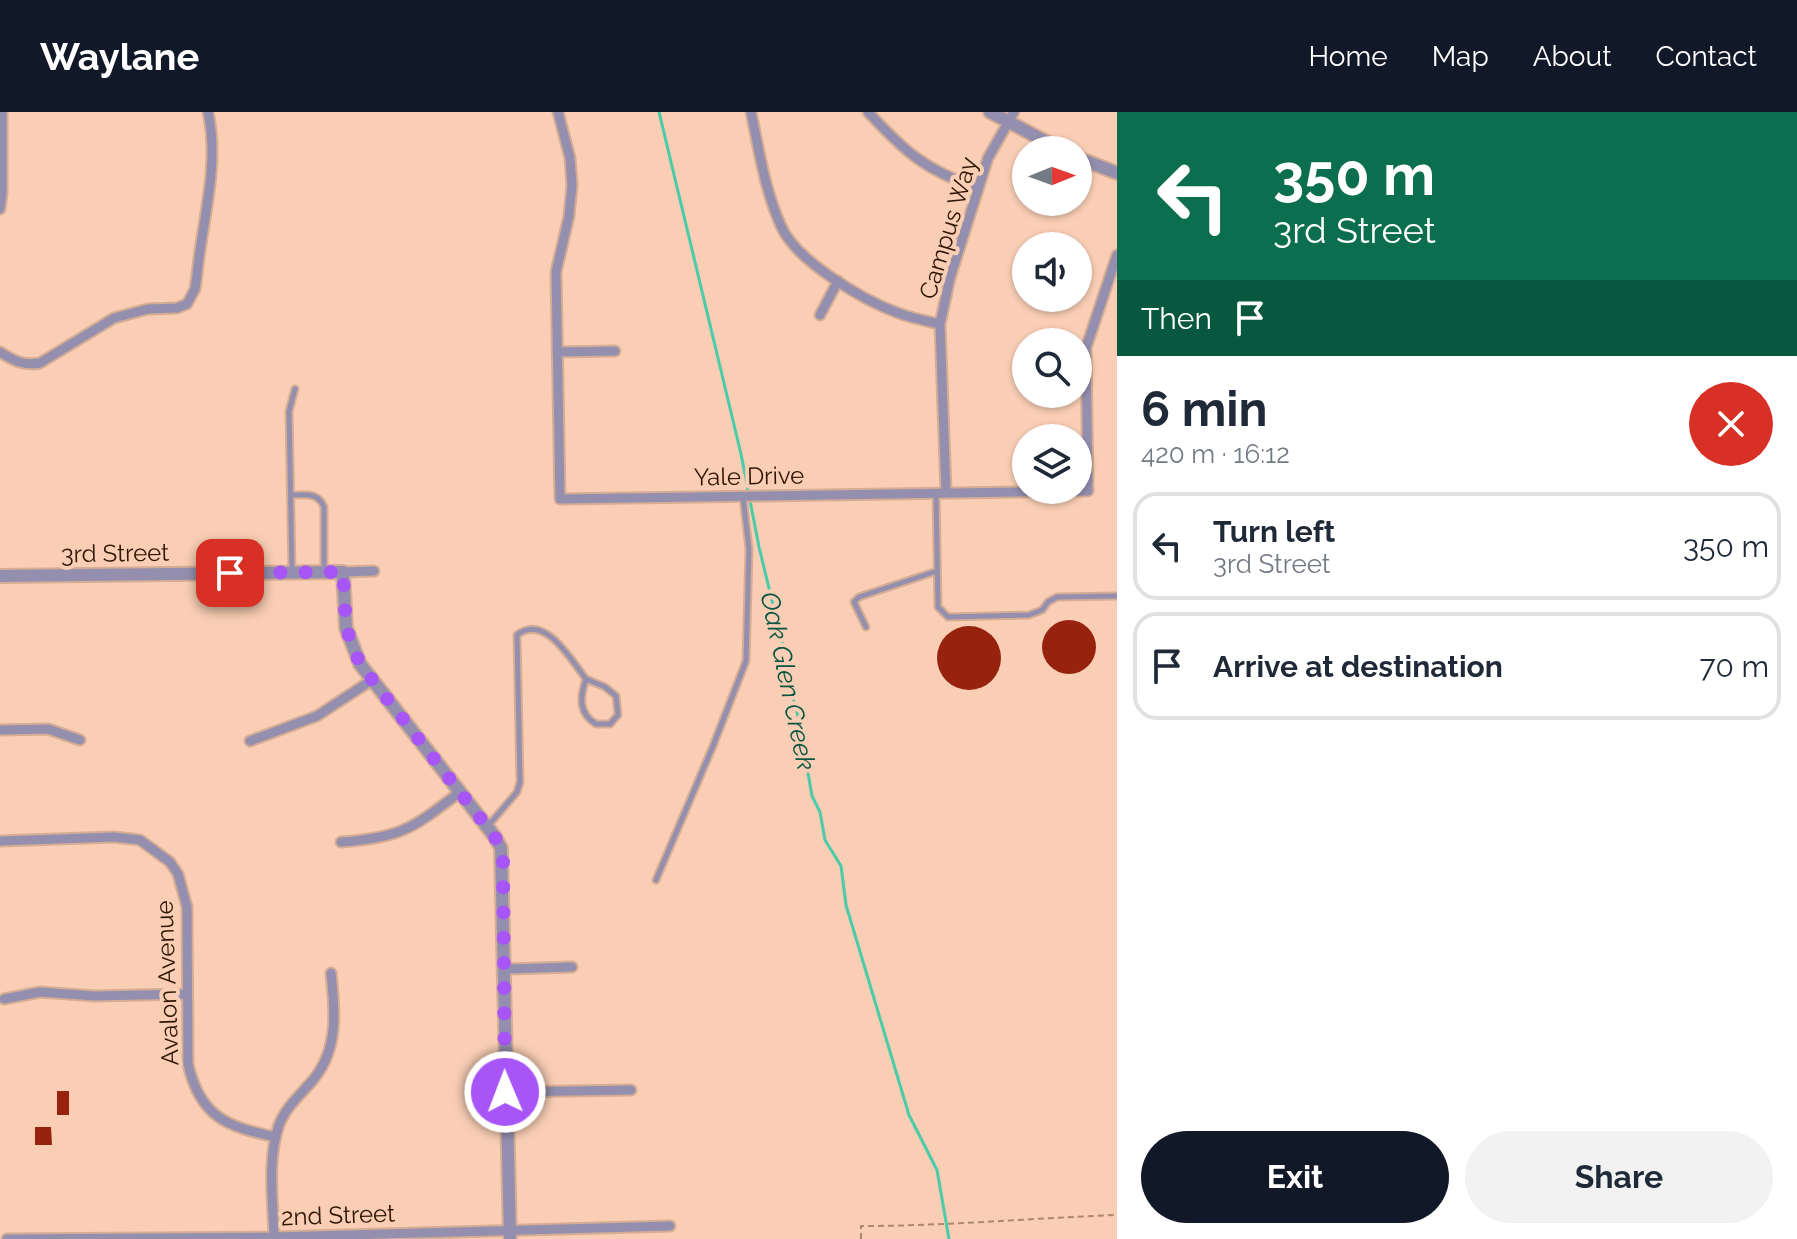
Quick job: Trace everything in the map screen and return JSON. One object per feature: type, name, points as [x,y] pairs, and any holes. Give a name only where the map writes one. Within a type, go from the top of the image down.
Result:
[{"type":"street","points":[[0,209],[3,183],[2,112]]},
{"type":"street","points":[[0,352],[28,365],[40,363],[114,318],[148,309],[177,308],[187,304],[195,289],[212,171],[208,112]]},
{"type":"street","name":"Yale Drive","points":[[558,112],[570,158],[572,185],[569,216],[556,272],[560,499],[1088,491],[1086,348],[1117,255]]},
{"type":"street","points":[[751,112],[771,202],[782,230],[802,255],[838,281],[897,313],[940,324]]},
{"type":"street","points":[[868,112],[894,141],[920,162],[945,177],[978,188]]},
{"type":"street","points":[[990,112],[1010,118],[1039,136]]},
{"type":"street","name":"Campus Way","points":[[941,492],[940,324],[950,278],[988,158],[1010,118]]},
{"type":"street","points":[[1092,163],[1117,173]]},
{"type":"street","points":[[820,315],[838,281]]},
{"type":"street","points":[[557,352],[615,351]]},
{"type":"street","name":"3rd Street","points":[[0,576],[374,571]]},
{"type":"street","points":[[343,572],[346,628],[360,664],[501,848],[510,1234]]},
{"type":"street","points":[[250,741],[317,716],[372,680]]},
{"type":"street","points":[[0,730],[48,729],[80,740]]},
{"type":"street","points":[[341,842],[388,837],[421,822],[460,792]]},
{"type":"street","name":"Avalon Avenue","points":[[0,841],[114,837],[140,840],[161,853],[178,874],[186,895],[188,1064],[197,1092],[211,1112],[232,1126],[276,1137]]},
{"type":"street","points":[[504,969],[572,967]]},
{"type":"street","points":[[274,1237],[272,1176],[276,1137],[287,1110],[321,1070],[330,1048],[334,1024],[331,973]]},
{"type":"street","points":[[4,999],[40,992],[95,996],[187,994]]},
{"type":"street","points":[[505,1092],[631,1090]]},
{"type":"street","name":"2nd Street","points":[[7,1239],[510,1234],[670,1226]]},
{"type":"street","points":[[638,1227],[639,1239]]},
{"type":"lane","points":[[292,572],[289,411],[295,389]]},
{"type":"lane","points":[[941,492],[938,607],[948,617],[1029,615],[1042,610],[1057,597],[1117,596]]},
{"type":"lane","points":[[291,495],[316,495],[321,499],[324,507],[324,573]]},
{"type":"lane","points":[[656,880],[746,661],[749,549],[743,496]]},
{"type":"lane","points":[[866,627],[854,606],[859,597],[937,571]]},
{"type":"lane","points":[[487,826],[517,792],[520,782],[517,635],[532,629],[547,634],[586,679],[605,687],[616,696],[618,715],[610,724],[596,724],[584,714],[581,697],[586,679]]},
{"type":"path","points":[[861,1239],[861,1226],[947,1226],[1017,1219],[1117,1215]]},
{"type":"building","points":[[1069,620],[1088,628],[1096,647],[1088,666],[1069,674],[1050,666],[1042,647],[1050,628]]},
{"type":"building","points":[[963,626],[975,626],[992,635],[999,646],[999,670],[992,681],[975,690],[963,690],[951,685],[942,676],[937,664],[937,652],[942,640],[951,631]]},
{"type":"building","points":[[57,1091],[69,1091],[69,1115],[57,1115]]},
{"type":"building","points":[[35,1127],[51,1127],[52,1145],[35,1145]]},
{"type":"waterway","name":"Oak Glen Creek","points":[[659,112],[741,454],[759,547],[785,654],[787,677],[798,716],[812,796],[820,812],[825,840],[841,866],[846,905],[909,1115],[937,1170],[949,1239]]},
{"type":"route","points":[[230,573],[343,572],[346,628],[360,664],[501,848],[505,1092]]}]
